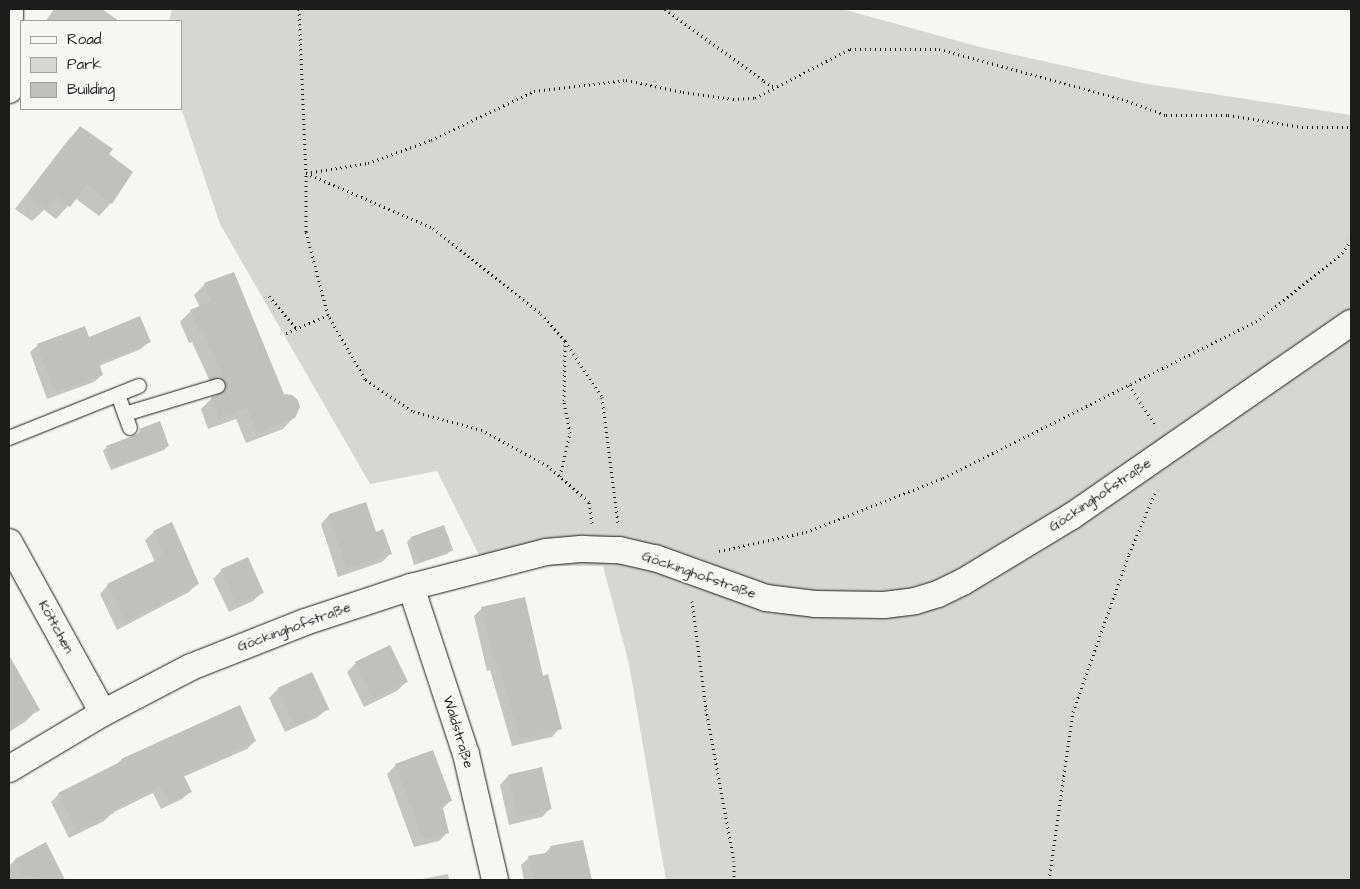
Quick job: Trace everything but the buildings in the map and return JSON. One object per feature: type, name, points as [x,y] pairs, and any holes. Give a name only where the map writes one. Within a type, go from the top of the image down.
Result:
[{"type":"street","points":[[9,90],[10,9]]},
{"type":"street","name":"Göckinghofstraße","points":[[9,769],[103,713],[191,667],[304,622],[410,587],[546,552],[584,549],[619,550],[655,558],[766,598],[815,604],[884,605],[915,601],[938,594],[963,582],[1072,516],[1351,323]]},
{"type":"street","name":"Köttchen","points":[[9,542],[103,713]]},
{"type":"street","name":"Waldstraße","points":[[410,587],[466,754],[495,880]]},
{"type":"lane","points":[[9,438],[139,386]]},
{"type":"lane","points":[[125,414],[218,386]]},
{"type":"lane","points":[[118,395],[130,428]]},
{"type":"path","points":[[299,9],[306,173],[306,232],[328,315],[365,379],[412,411],[482,430],[548,466],[589,502]]},
{"type":"path","points":[[665,9],[764,81],[772,86],[783,84]]},
{"type":"path","points":[[306,173],[368,163],[431,140],[534,91],[626,80],[683,92],[733,99],[755,98],[850,49],[939,50],[1122,99],[1166,115],[1228,115],[1302,127],[1351,127]]},
{"type":"path","points":[[306,173],[433,228],[541,314],[565,341],[602,397],[613,470],[619,550]]},
{"type":"path","points":[[717,552],[806,532],[934,481],[1260,319],[1342,253],[1351,240]]},
{"type":"path","points":[[269,296],[297,328]]},
{"type":"path","points":[[286,333],[328,315]]},
{"type":"path","points":[[560,476],[570,433],[564,401],[565,341]]},
{"type":"path","points":[[1130,384],[1170,448]]},
{"type":"path","points":[[1049,880],[1073,712],[1129,554],[1156,490]]},
{"type":"path","points":[[688,570],[706,709],[734,861],[734,880]]},
{"type":"green space","points":[[172,9],[842,9],[980,47],[1142,83],[1351,115],[1351,880],[666,880],[629,664],[603,566],[544,566],[491,579],[437,471],[370,484],[220,224],[182,110],[182,20],[169,20]]}]
